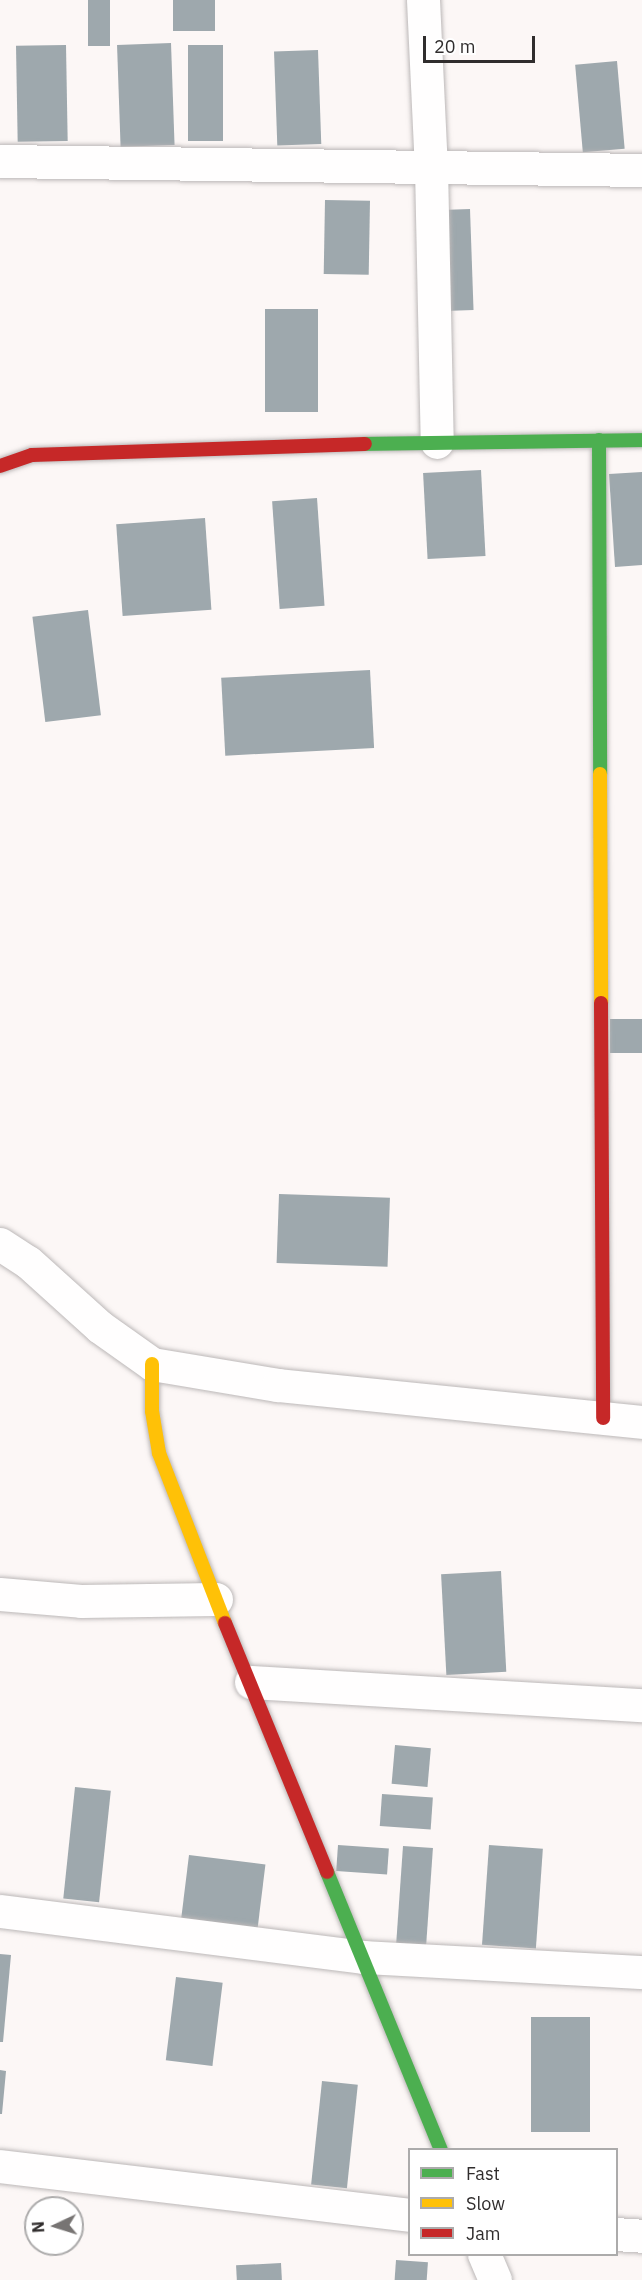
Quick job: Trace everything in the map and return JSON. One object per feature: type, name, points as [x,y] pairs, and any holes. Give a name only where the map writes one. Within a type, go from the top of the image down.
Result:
[{"type":"street","points":[[423,0],[431,167],[438,442]]},
{"type":"street","points":[[0,160],[642,170]]},
{"type":"street","points":[[599,440],[603,1418]]},
{"type":"street","points":[[0,466],[32,455],[438,442],[642,440]]},
{"type":"street","points":[[0,1244],[28,1262],[100,1328],[152,1364],[278,1385],[642,1422]]},
{"type":"street","points":[[152,1364],[152,1411],[159,1453],[174,1498],[364,1956],[440,2148]]},
{"type":"street","points":[[0,1594],[81,1600],[216,1599]]},
{"type":"street","points":[[251,1682],[642,1705]]},
{"type":"street","points":[[0,1911],[364,1956],[642,1972]]},
{"type":"street","points":[[0,2166],[408,2215]]},
{"type":"street","points":[[618,2234],[642,2236]]},
{"type":"street","points":[[485,2256],[495,2280]]},
{"type":"building","points":[[88,0],[110,0],[110,46],[88,46]]},
{"type":"building","points":[[173,0],[215,0],[215,31],[173,31]]},
{"type":"building","points":[[171,43],[175,145],[121,147],[117,45]]},
{"type":"building","points":[[66,45],[68,141],[18,142],[16,46]]},
{"type":"building","points":[[188,45],[223,45],[223,141],[188,141]]},
{"type":"building","points":[[318,50],[321,144],[277,145],[274,52]]},
{"type":"building","points":[[617,61],[625,149],[583,152],[575,65]]},
{"type":"building","points":[[325,200],[370,201],[369,275],[324,274]]},
{"type":"building","points":[[470,209],[474,310],[438,311],[434,210]]},
{"type":"building","points":[[265,309],[318,309],[318,412],[265,412]]},
{"type":"building","points":[[481,470],[486,556],[428,559],[423,473]]},
{"type":"building","points":[[642,472],[642,565],[615,567],[609,474]]},
{"type":"building","points":[[317,498],[325,606],[280,609],[272,501]]},
{"type":"building","points":[[205,518],[211,610],[123,616],[116,524]]},
{"type":"building","points":[[88,610],[101,715],[45,722],[32,617]]},
{"type":"building","points":[[370,670],[374,748],[225,756],[221,678]]},
{"type":"building","points":[[610,1019],[642,1019],[642,1053],[610,1053]]},
{"type":"building","points":[[279,1194],[390,1198],[388,1267],[277,1263]]},
{"type":"building","points":[[501,1571],[506,1672],[446,1675],[441,1574]]},
{"type":"building","points":[[395,1745],[431,1748],[427,1787],[392,1784]]},
{"type":"building","points":[[75,1787],[111,1791],[99,1902],[63,1898]]},
{"type":"building","points":[[382,1794],[433,1798],[431,1829],[380,1826]]},
{"type":"building","points":[[338,1845],[389,1849],[387,1874],[336,1871]]},
{"type":"building","points":[[489,1845],[543,1849],[536,1949],[482,1945]]},
{"type":"building","points":[[403,1846],[433,1848],[426,1949],[396,1947]]},
{"type":"building","points":[[189,1855],[265,1864],[257,1931],[181,1922]]},
{"type":"building","points":[[0,1954],[11,1955],[3,2042],[0,2042]]},
{"type":"building","points":[[176,1977],[223,1983],[212,2066],[166,2060]]},
{"type":"building","points":[[531,2017],[590,2017],[590,2132],[531,2132]]},
{"type":"building","points":[[0,2070],[6,2071],[2,2114],[0,2114]]},
{"type":"building","points":[[322,2081],[358,2085],[347,2188],[311,2184]]},
{"type":"building","points":[[396,2260],[428,2262],[427,2280],[395,2280]]},
{"type":"building","points":[[281,2263],[282,2280],[237,2280],[236,2265]]},
{"type":"traffic: fast","points":[[599,440],[600,774]]},
{"type":"traffic: fast","points":[[365,444],[642,440]]},
{"type":"traffic: fast","points":[[327,1872],[440,2148]]},
{"type":"traffic: slow","points":[[600,774],[601,1003]]},
{"type":"traffic: slow","points":[[152,1364],[152,1411],[159,1453],[225,1623]]},
{"type":"traffic: jam","points":[[0,466],[32,455],[365,444]]},
{"type":"traffic: jam","points":[[601,1003],[603,1418]]},
{"type":"traffic: jam","points":[[225,1623],[327,1872]]}]
